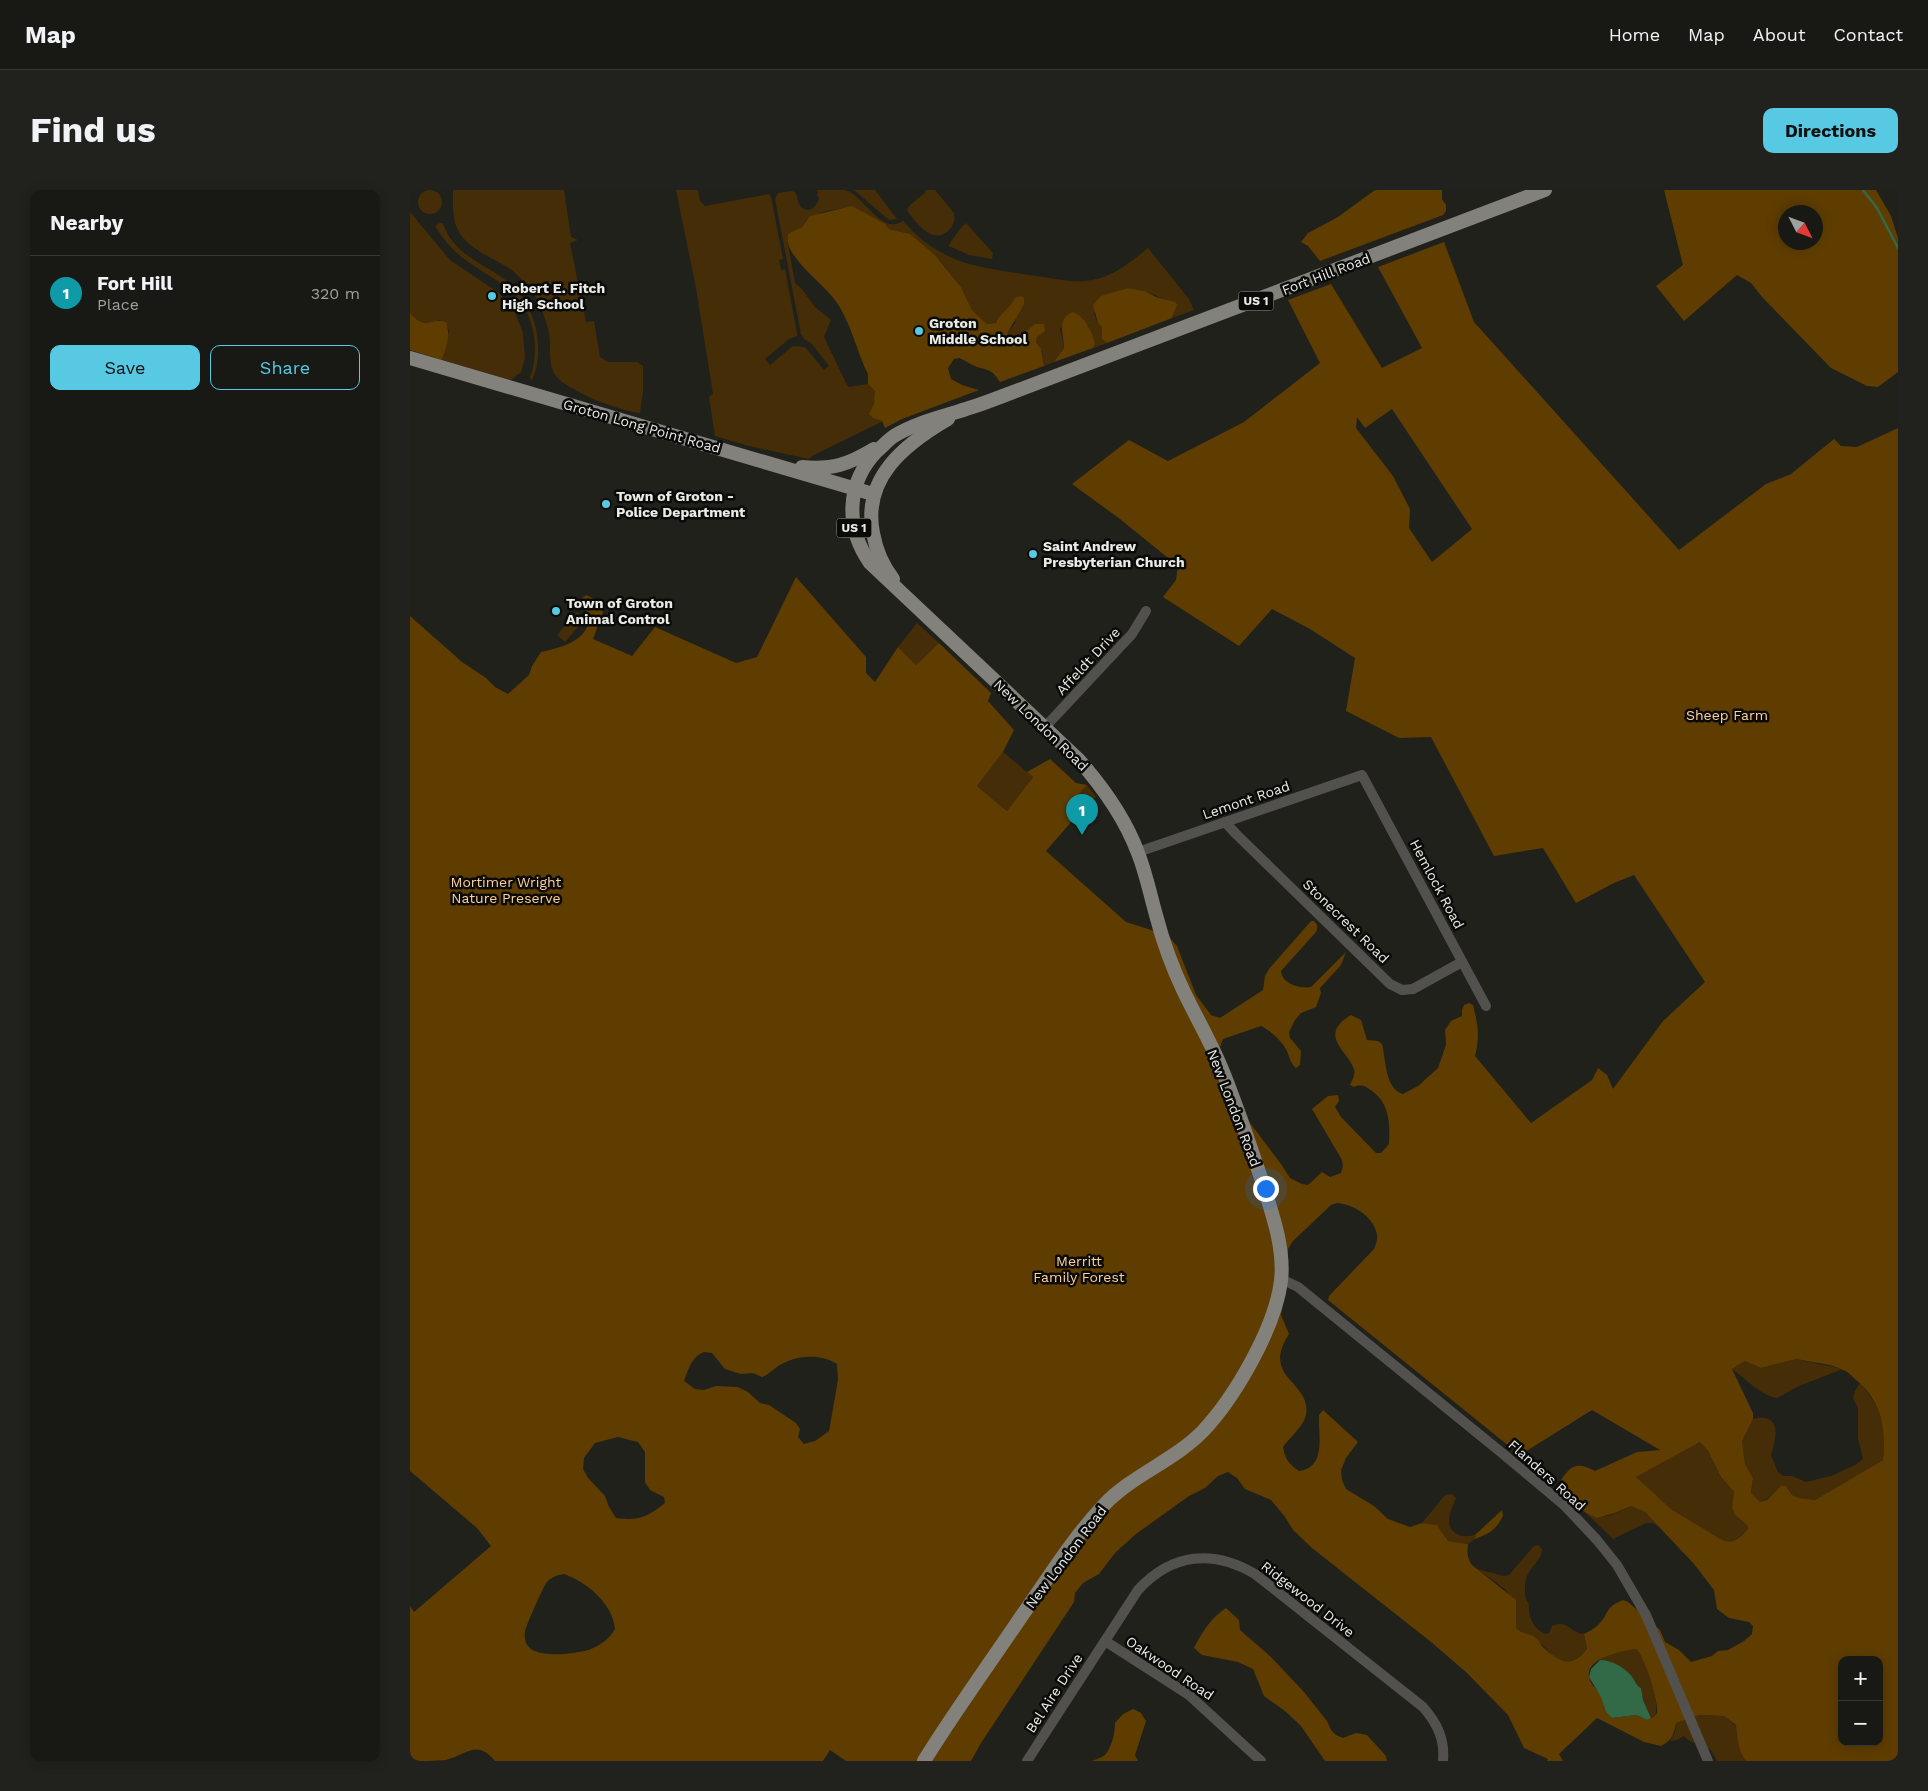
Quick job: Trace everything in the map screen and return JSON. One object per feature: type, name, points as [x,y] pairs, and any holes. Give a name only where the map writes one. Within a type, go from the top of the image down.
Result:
[{"type":"main road","name":"Fort Hill Road","points":[[916,605],[877,571],[861,549],[856,536],[852,515],[855,488],[868,462],[889,439],[930,419],[966,409],[1545,190]]},
{"type":"main road","name":"Groton Long Point Road","points":[[410,358],[873,494]]},
{"type":"main road","name":"Fort Hill Road","points":[[916,605],[889,574],[876,548],[870,510],[873,494],[887,469],[912,442],[966,409]]},
{"type":"main road","points":[[757,460],[815,468],[835,466],[855,460],[889,439]]},
{"type":"main road","name":"New London Road","points":[[916,605],[1078,759],[1094,776],[1126,827],[1138,852],[1171,963],[1220,1064],[1250,1144],[1272,1212],[1280,1251],[1281,1279],[1277,1301],[1260,1342],[1232,1394],[1218,1413],[1202,1433],[1185,1447],[1119,1491],[1091,1520],[950,1720],[924,1761]]},
{"type":"street","name":"Affeldt Drive","points":[[1045,727],[1132,634],[1146,611]]},
{"type":"street","name":"Lemont Road","points":[[1138,852],[1362,776]]},
{"type":"street","name":"Hemlock Road","points":[[1362,776],[1486,1006]]},
{"type":"street","name":"Stonecrest Road","points":[[1226,822],[1236,834],[1390,984],[1402,990],[1413,989],[1462,962]]},
{"type":"street","name":"Flanders Road","points":[[1281,1279],[1303,1291],[1502,1453],[1564,1506],[1596,1540],[1617,1565],[1646,1615],[1708,1761]]},
{"type":"street","name":"Ridgewood Drive","points":[[1105,1641],[1138,1590],[1164,1568],[1180,1561],[1196,1558],[1231,1562],[1255,1574],[1423,1707],[1434,1718],[1441,1735],[1444,1751],[1443,1761]]},
{"type":"street","name":"Bel Aire Drive","points":[[1027,1761],[1105,1641]]},
{"type":"street","name":"Oakwood Road","points":[[1105,1641],[1189,1695],[1261,1761]]},
{"type":"shaded area","points":[[430,190],[439,193],[442,202],[439,211],[430,214],[421,211],[418,202],[421,193]]},
{"type":"shaded area","points":[[453,190],[564,190],[571,237],[578,240],[570,243],[586,322],[594,321],[600,357],[608,362],[637,362],[643,366],[643,391],[640,413],[621,409],[586,396],[560,380],[551,364],[548,328],[534,294],[514,272],[474,248],[461,236],[454,219]]},
{"type":"shaded area","points":[[676,190],[698,190],[700,201],[705,206],[769,194],[771,197],[783,259],[779,260],[781,270],[785,269],[797,336],[789,339],[765,359],[770,365],[793,346],[805,347],[824,370],[829,366],[812,344],[804,339],[801,334],[775,199],[778,193],[792,191],[795,192],[802,208],[808,210],[818,202],[818,190],[845,190],[852,193],[880,219],[887,223],[895,224],[903,221],[918,236],[948,256],[979,267],[997,270],[1064,280],[1085,281],[1115,272],[1148,248],[1189,299],[1194,310],[1172,318],[1174,316],[1169,301],[1145,291],[1128,288],[1094,313],[1097,322],[1102,327],[1102,339],[1107,343],[1093,348],[1095,342],[1088,325],[1060,328],[1064,348],[1054,362],[1044,366],[1042,352],[1036,341],[1041,333],[1032,327],[1021,336],[1012,339],[1007,334],[1015,323],[1016,298],[996,323],[987,324],[972,310],[961,287],[938,258],[910,234],[889,229],[881,222],[849,207],[822,212],[807,220],[802,227],[789,233],[787,239],[795,283],[815,307],[831,320],[824,337],[846,383],[849,387],[868,384],[875,391],[876,396],[871,410],[883,421],[809,459],[749,446],[715,436],[709,397],[713,394],[696,288]]},
{"type":"shaded area","points":[[854,190],[875,190],[897,219],[889,220]]},
{"type":"shaded area","points":[[925,190],[935,190],[954,213],[953,225],[942,235],[930,234],[924,230],[907,210],[910,205],[926,192]]},
{"type":"shaded area","points":[[410,212],[450,260],[499,293],[514,310],[523,333],[525,358],[521,372],[511,380],[442,360],[449,330],[440,320],[427,323],[417,319],[410,313]]},
{"type":"shaded area","points":[[443,223],[455,245],[464,253],[504,278],[518,291],[526,302],[534,321],[538,340],[537,363],[532,380],[530,378],[534,363],[535,342],[525,309],[510,290],[467,261],[446,242],[436,227]]},
{"type":"shaded area","points":[[966,223],[993,253],[992,259],[969,255],[949,246],[956,234]]},
{"type":"shaded area","points":[[577,612],[585,619],[565,642],[557,635]]},
{"type":"shaded area","points":[[917,623],[939,643],[916,665],[898,647]]},
{"type":"shaded area","points":[[1003,752],[1033,777],[1007,811],[977,786]]},
{"type":"shaded area","points":[[1087,785],[1096,797],[1079,813],[1069,804]]},
{"type":"shaded area","points":[[1796,1359],[1843,1369],[1799,1386],[1777,1398],[1765,1394],[1732,1369],[1745,1361],[1761,1368]]},
{"type":"shaded area","points":[[1860,1383],[1874,1402],[1881,1419],[1884,1437],[1883,1460],[1815,1500],[1792,1495],[1786,1486],[1760,1502],[1751,1493],[1753,1478],[1745,1464],[1742,1441],[1753,1419],[1769,1419],[1773,1423],[1776,1434],[1771,1455],[1778,1472],[1783,1476],[1792,1476],[1806,1482],[1831,1476],[1855,1465],[1863,1459],[1858,1438],[1858,1408],[1853,1398]]},
{"type":"shaded area","points":[[1700,1442],[1708,1451],[1721,1477],[1734,1492],[1732,1508],[1735,1515],[1747,1525],[1748,1529],[1735,1540],[1728,1541],[1719,1538],[1671,1509],[1635,1477]]},
{"type":"shaded area","points":[[1452,1494],[1456,1498],[1451,1510],[1450,1526],[1459,1535],[1476,1534],[1475,1539],[1468,1544],[1448,1541],[1437,1525],[1422,1523],[1445,1495]]},
{"type":"shaded area","points":[[1631,1506],[1645,1512],[1660,1528],[1653,1523],[1646,1523],[1613,1539],[1586,1513],[1604,1516],[1614,1514]]},
{"type":"shaded area","points":[[1538,1545],[1542,1549],[1541,1554],[1525,1582],[1525,1596],[1529,1604],[1530,1618],[1537,1629],[1545,1634],[1549,1633],[1552,1626],[1562,1624],[1584,1634],[1587,1649],[1572,1661],[1565,1662],[1560,1660],[1535,1638],[1516,1630],[1516,1616],[1508,1593],[1477,1569],[1504,1576],[1509,1575],[1534,1546]]},
{"type":"shaded area","points":[[1626,1649],[1641,1651],[1656,1703],[1655,1716],[1651,1718],[1643,1700],[1641,1688],[1633,1678],[1618,1666],[1600,1660],[1606,1655]]},
{"type":"shaded area","points":[[1600,1660],[1614,1663],[1630,1674],[1641,1688],[1643,1700],[1651,1718],[1647,1720],[1637,1715],[1612,1718],[1606,1712],[1601,1697],[1589,1677],[1591,1669]]},
{"type":"shaded area","points":[[1699,1715],[1724,1716],[1736,1726],[1740,1749],[1747,1761],[1717,1761],[1711,1750],[1688,1740],[1684,1736],[1670,1741],[1675,1732],[1676,1723]]},
{"type":"green space","points":[[1375,190],[1442,190],[1442,199],[1446,205],[1446,211],[1443,215],[1320,261],[1308,246],[1301,242],[1308,233],[1338,217]]},
{"type":"green space","points":[[1664,190],[1876,190],[1891,216],[1898,238],[1898,372],[1878,387],[1867,386],[1831,368],[1763,298],[1751,283],[1737,275],[1684,321],[1656,286],[1683,265]]},
{"type":"green space","points":[[852,206],[885,224],[889,229],[910,234],[935,255],[961,287],[972,310],[987,324],[996,323],[1015,298],[1021,296],[1024,298],[1024,304],[1007,334],[1012,339],[1021,336],[1035,324],[1044,324],[1045,331],[1037,337],[1036,342],[1041,349],[1044,366],[1000,382],[991,372],[959,358],[954,359],[948,368],[951,379],[962,385],[979,390],[902,419],[885,428],[882,421],[873,418],[869,414],[874,403],[875,391],[868,384],[868,374],[843,312],[830,294],[795,256],[787,240],[789,233],[802,227],[810,216]]},
{"type":"green space","points":[[1444,242],[1474,322],[1679,550],[1766,484],[1791,474],[1834,439],[1841,446],[1857,447],[1898,428],[1898,1761],[1747,1761],[1740,1749],[1736,1725],[1724,1716],[1699,1715],[1676,1723],[1672,1737],[1661,1746],[1644,1742],[1597,1718],[1559,1754],[1563,1761],[1547,1761],[1548,1759],[1524,1748],[1508,1715],[1466,1672],[1312,1548],[1293,1530],[1271,1500],[1245,1489],[1237,1478],[1228,1472],[1218,1476],[1205,1488],[1189,1496],[1136,1534],[1115,1553],[1099,1574],[1083,1583],[1075,1593],[1074,1602],[971,1761],[846,1761],[830,1750],[823,1761],[495,1761],[489,1754],[477,1749],[446,1760],[410,1761],[410,1606],[414,1612],[491,1546],[477,1528],[410,1471],[410,616],[462,662],[486,678],[495,687],[508,694],[529,675],[532,666],[541,652],[573,641],[585,630],[588,623],[587,614],[578,601],[586,595],[597,600],[603,612],[593,639],[632,656],[655,627],[736,663],[757,657],[796,577],[866,657],[866,673],[875,682],[898,647],[916,665],[939,643],[991,693],[988,701],[1014,730],[1003,752],[977,786],[1007,811],[1033,777],[1027,772],[1050,759],[1076,783],[1087,785],[1070,804],[1079,813],[1046,851],[1126,922],[1167,935],[1177,946],[1196,995],[1211,1015],[1220,1018],[1263,990],[1265,976],[1269,969],[1311,921],[1314,921],[1317,925],[1316,932],[1281,971],[1282,976],[1288,982],[1292,985],[1311,987],[1346,952],[1341,965],[1320,988],[1321,993],[1316,1007],[1301,1013],[1289,1032],[1290,1038],[1301,1051],[1300,1065],[1296,1068],[1282,1044],[1272,1033],[1261,1026],[1223,1039],[1219,1050],[1250,1123],[1290,1178],[1308,1185],[1322,1172],[1330,1177],[1341,1173],[1343,1166],[1342,1160],[1312,1109],[1328,1096],[1338,1095],[1339,1101],[1335,1107],[1341,1117],[1376,1153],[1381,1153],[1389,1144],[1389,1122],[1386,1108],[1378,1096],[1368,1088],[1350,1085],[1354,1069],[1335,1036],[1336,1029],[1341,1022],[1351,1015],[1361,1020],[1367,1040],[1378,1041],[1382,1044],[1387,1073],[1393,1086],[1403,1094],[1418,1086],[1438,1068],[1446,1045],[1445,1030],[1451,1021],[1462,1016],[1464,1005],[1469,1003],[1473,1005],[1478,1030],[1475,1056],[1531,1123],[1592,1080],[1598,1068],[1607,1075],[1613,1089],[1663,1021],[1705,982],[1634,875],[1576,903],[1543,848],[1494,856],[1431,737],[1399,738],[1346,711],[1355,658],[1310,629],[1272,609],[1239,646],[1163,597],[1176,580],[1178,566],[1120,519],[1072,484],[1129,440],[1168,461],[1244,422],[1320,363],[1288,300],[1331,284],[1382,368],[1422,348],[1378,267]],"holes":[[[1392,409],[1472,529],[1432,562],[1409,528],[1410,509],[1393,476],[1356,428],[1357,417],[1365,428]],[[1343,1204],[1362,1212],[1375,1228],[1377,1240],[1374,1249],[1329,1296],[1328,1300],[1520,1455],[1592,1410],[1660,1450],[1637,1452],[1595,1471],[1583,1466],[1575,1466],[1568,1471],[1560,1482],[1563,1490],[1586,1513],[1597,1518],[1631,1506],[1645,1512],[1694,1564],[1714,1590],[1717,1609],[1729,1618],[1749,1622],[1753,1626],[1752,1634],[1728,1650],[1718,1651],[1712,1656],[1691,1662],[1679,1650],[1665,1642],[1660,1630],[1628,1602],[1623,1600],[1612,1606],[1598,1625],[1584,1634],[1587,1649],[1576,1659],[1566,1662],[1556,1658],[1535,1637],[1516,1628],[1516,1600],[1472,1565],[1468,1555],[1468,1544],[1448,1541],[1437,1525],[1422,1523],[1410,1527],[1388,1519],[1374,1506],[1346,1489],[1342,1480],[1341,1470],[1346,1458],[1358,1442],[1323,1410],[1319,1415],[1320,1440],[1314,1463],[1308,1468],[1299,1471],[1288,1461],[1283,1447],[1299,1428],[1306,1415],[1306,1404],[1302,1394],[1289,1379],[1280,1361],[1282,1349],[1289,1334],[1281,1315],[1288,1249],[1293,1241],[1331,1205]],[[704,1352],[712,1353],[725,1369],[741,1374],[753,1373],[762,1377],[782,1364],[803,1357],[817,1357],[837,1364],[838,1380],[829,1431],[815,1441],[804,1444],[798,1437],[800,1429],[796,1423],[769,1405],[760,1403],[748,1392],[738,1387],[716,1386],[704,1390],[695,1389],[684,1381],[691,1364]],[[1796,1359],[1830,1365],[1847,1372],[1865,1388],[1877,1406],[1883,1427],[1883,1460],[1815,1500],[1799,1498],[1792,1495],[1786,1486],[1781,1486],[1767,1500],[1760,1502],[1751,1493],[1753,1478],[1745,1464],[1742,1441],[1753,1419],[1753,1413],[1732,1369],[1745,1361],[1761,1368]],[[618,1437],[638,1442],[645,1452],[645,1482],[650,1490],[664,1497],[665,1503],[642,1517],[631,1519],[616,1518],[605,1496],[588,1478],[583,1469],[584,1458],[595,1443]],[[1700,1442],[1708,1451],[1721,1477],[1734,1492],[1732,1508],[1735,1515],[1747,1525],[1748,1529],[1732,1541],[1719,1538],[1671,1509],[1636,1477]],[[564,1574],[581,1582],[597,1595],[609,1611],[615,1629],[602,1643],[585,1651],[558,1654],[540,1653],[528,1646],[525,1631],[547,1582]],[[1636,1649],[1647,1669],[1657,1708],[1655,1716],[1647,1720],[1637,1715],[1612,1718],[1607,1712],[1602,1697],[1589,1677],[1589,1670],[1599,1660],[1623,1651]]]},
{"type":"green space","points":[[1128,288],[1145,291],[1156,297],[1175,302],[1177,304],[1172,318],[1107,343],[1102,339],[1102,327],[1098,323],[1093,305],[1101,296]]},
{"type":"green space","points":[[1073,312],[1081,317],[1087,325],[1095,343],[1093,348],[1054,362],[1064,348],[1062,327],[1064,318]]},
{"type":"green space","points":[[410,313],[416,319],[425,323],[435,321],[446,322],[448,336],[442,360],[410,350]]},
{"type":"green space","points":[[1502,1510],[1503,1516],[1495,1528],[1475,1539],[1476,1534]]},
{"type":"green space","points":[[1226,1608],[1239,1620],[1240,1630],[1270,1656],[1304,1692],[1336,1735],[1343,1738],[1356,1733],[1367,1735],[1386,1756],[1387,1761],[1325,1761],[1301,1726],[1285,1711],[1264,1696],[1253,1669],[1238,1662],[1202,1655],[1194,1648],[1207,1626]]},
{"type":"green space","points":[[1133,1709],[1141,1713],[1146,1721],[1135,1755],[1138,1761],[1092,1761],[1106,1754],[1113,1739],[1115,1723],[1123,1714]]},
{"type":"waterway","points":[[1863,190],[1877,208],[1898,248]]},
{"type":"place","name":"Robert E. Fitch High School","points":[[492,296]]},
{"type":"place","name":"Groton Middle School","points":[[919,331]]},
{"type":"place","name":"Town of Groton - Police Department","points":[[606,504]]},
{"type":"place","name":"Saint Andrew Presbyterian Church","points":[[1033,554]]},
{"type":"place","name":"Town of Groton Animal Control","points":[[556,611]]},
{"type":"place","name":"Fort Hill","points":[[1082,835]]},
{"type":"park label","name":"Sheep Farm","points":[[1727,715]]},
{"type":"park label","name":"Mortimer Wright Nature Preserve","points":[[506,890]]},
{"type":"park label","name":"Merritt Family Forest","points":[[1079,1270]]}]
